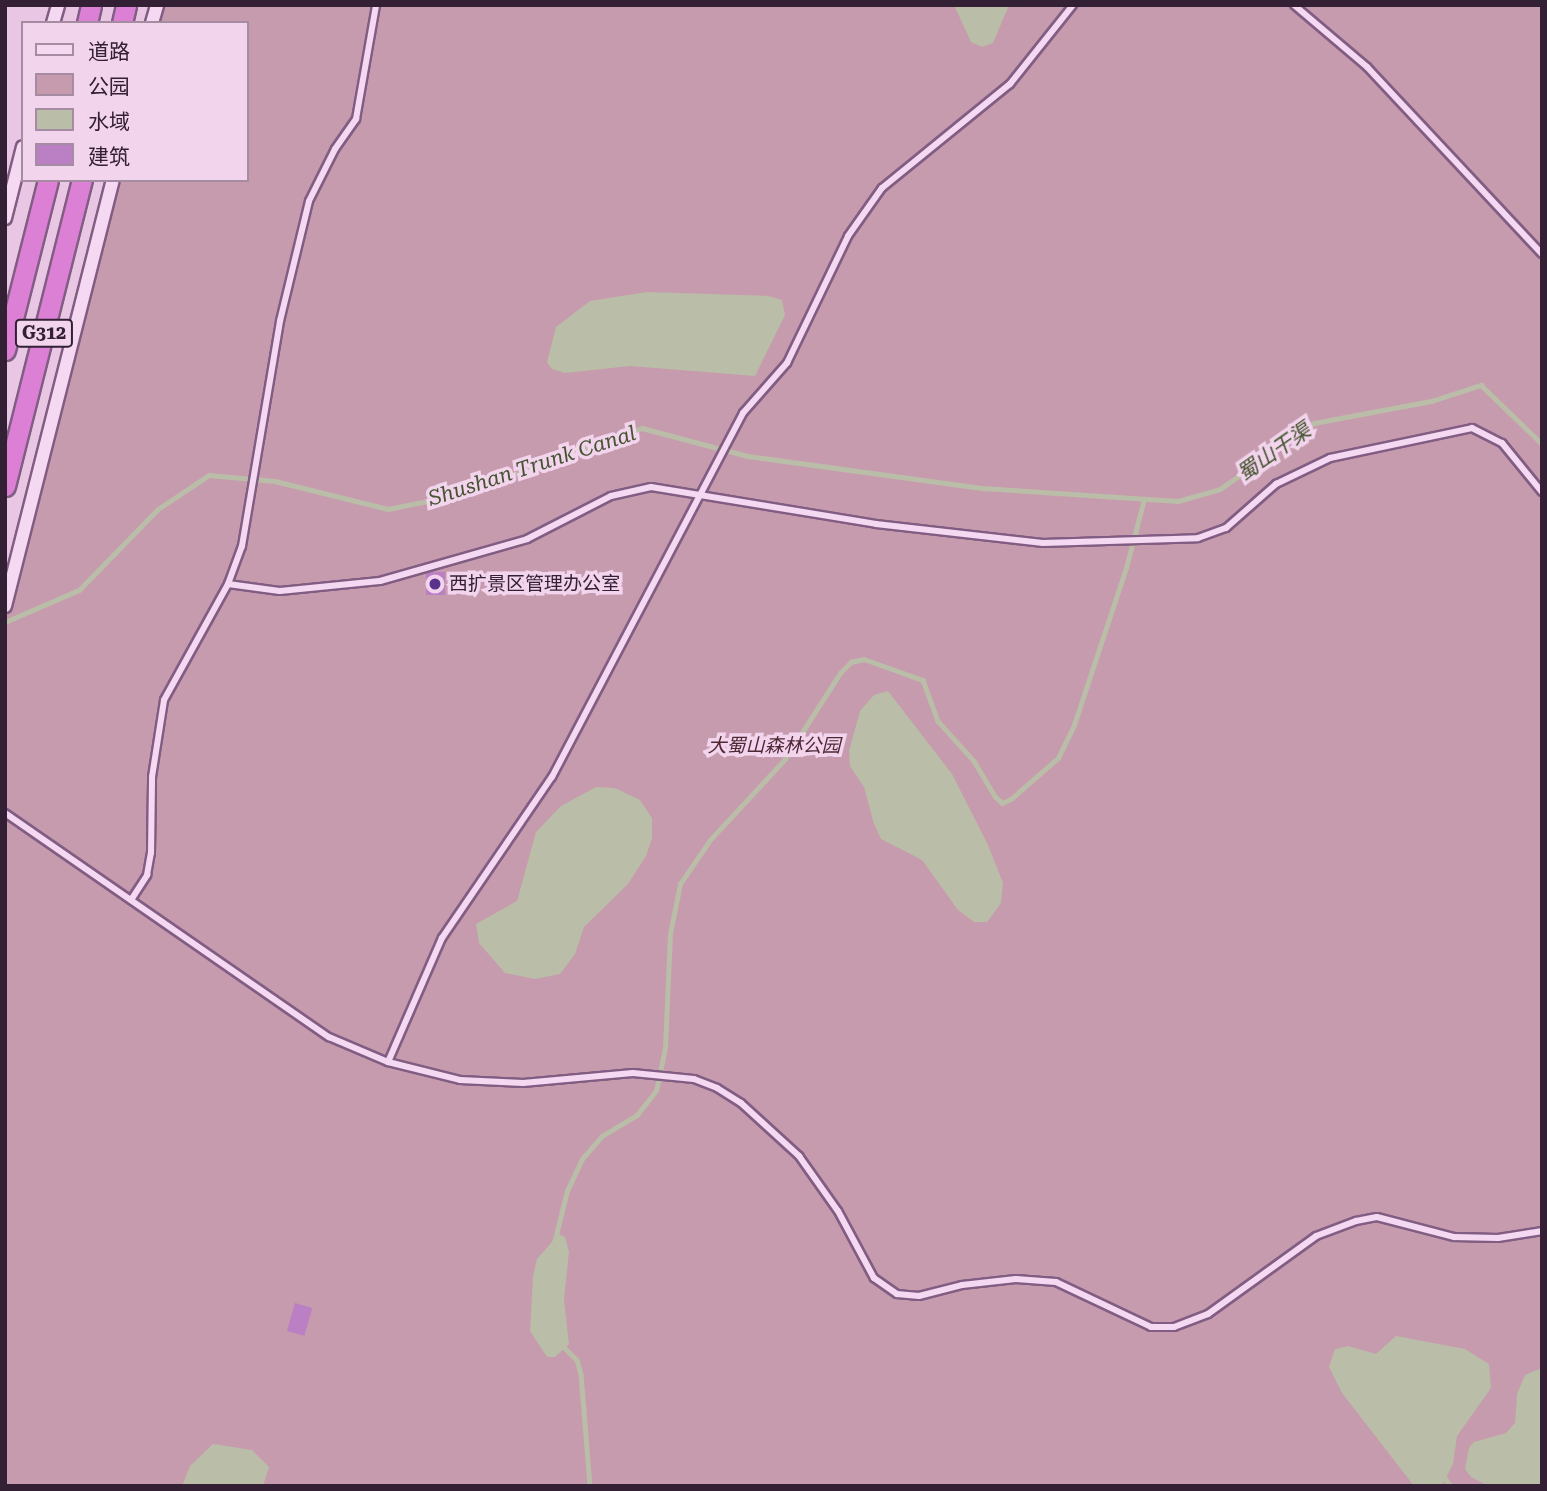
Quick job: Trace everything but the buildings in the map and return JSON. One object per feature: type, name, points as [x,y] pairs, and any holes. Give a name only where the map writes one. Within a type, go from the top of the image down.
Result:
[{"type":"highway","points":[[5,351],[47,182]]},
{"type":"highway","name":"G312","points":[[5,486],[81,182]]},
{"type":"street","points":[[5,218],[21,155]]},
{"type":"street","points":[[5,606],[112,182]]},
{"type":"lane","points":[[131,900],[147,875],[151,853],[152,776],[164,700],[228,584],[242,546],[280,321],[309,201],[335,149],[356,119],[376,5]]},
{"type":"lane","points":[[388,1062],[442,938],[552,777],[744,413],[787,363],[848,236],[882,188],[1010,84],[1073,5]]},
{"type":"lane","points":[[1294,5],[1367,67],[1542,254]]},
{"type":"lane","points":[[228,584],[280,591],[380,581],[527,539],[631,490],[651,487],[704,492],[876,524],[1043,543],[1211,536],[1276,484],[1330,458],[1466,428],[1480,430],[1502,443],[1542,492]]},
{"type":"lane","points":[[5,813],[329,1037],[388,1062],[460,1080],[523,1083],[667,1075],[694,1079],[731,1096],[799,1156],[838,1211],[874,1278],[903,1295],[989,1282],[1056,1282],[1151,1327],[1174,1327],[1208,1314],[1316,1236],[1356,1222],[1377,1217],[1454,1237],[1499,1238],[1542,1231]]},
{"type":"green space","name":"大蜀山森林公园","points":[[157,5],[1542,5],[1542,1486],[5,1486],[5,606],[112,182],[248,182],[248,21],[153,21]]},
{"type":"water","points":[[954,5],[1009,5],[993,43],[982,47],[971,42]]},
{"type":"water","points":[[647,292],[768,296],[782,300],[785,315],[755,376],[630,366],[565,373],[552,369],[547,362],[556,327],[590,301]]},
{"type":"water","points":[[888,691],[952,774],[988,845],[1003,883],[1001,903],[987,922],[974,922],[958,910],[922,860],[881,839],[874,824],[864,787],[850,766],[849,751],[860,711],[874,695]]},
{"type":"water","points":[[596,787],[615,788],[640,800],[652,818],[652,838],[646,856],[628,884],[584,927],[575,954],[560,974],[535,979],[505,973],[479,943],[476,924],[517,901],[536,832],[561,806]]},
{"type":"water","points":[[559,1234],[565,1237],[569,1252],[564,1299],[569,1344],[555,1357],[547,1357],[530,1331],[533,1276],[537,1259]]},
{"type":"water","points":[[1396,1336],[1465,1349],[1489,1364],[1491,1388],[1457,1436],[1453,1464],[1442,1486],[1414,1486],[1342,1393],[1329,1367],[1335,1349],[1348,1346],[1376,1354]]},
{"type":"water","points":[[1542,1368],[1542,1486],[1488,1486],[1471,1477],[1465,1469],[1469,1448],[1474,1442],[1506,1433],[1515,1423],[1517,1394],[1525,1375]]},
{"type":"water","points":[[213,1444],[252,1450],[269,1467],[263,1486],[182,1486],[190,1466]]},
{"type":"waterway","name":"Shushan Trunk Canal","points":[[5,622],[79,590],[158,509],[209,475],[275,481],[388,509],[457,495],[642,428],[748,456],[983,488],[1178,501],[1220,489],[1314,423],[1432,401],[1481,385],[1542,444]]},
{"type":"waterway","points":[[554,1243],[567,1191],[582,1159],[602,1136],[637,1115],[656,1091],[665,1048],[670,934],[680,884],[710,840],[785,759],[840,673],[851,662],[864,659],[923,680],[938,721],[974,761],[995,796],[1002,803],[1011,799],[1058,758],[1074,725],[1126,568],[1144,499]]},
{"type":"waterway","points":[[563,1346],[577,1360],[581,1374],[590,1486]]},
{"type":"waterway","points":[[1444,1477],[1451,1486]]},
{"type":"place","name":"西扩景区管理办公室","points":[[435,584]]},
{"type":"water label","name":"蜀山干渠","points":[[1274,452]]}]
